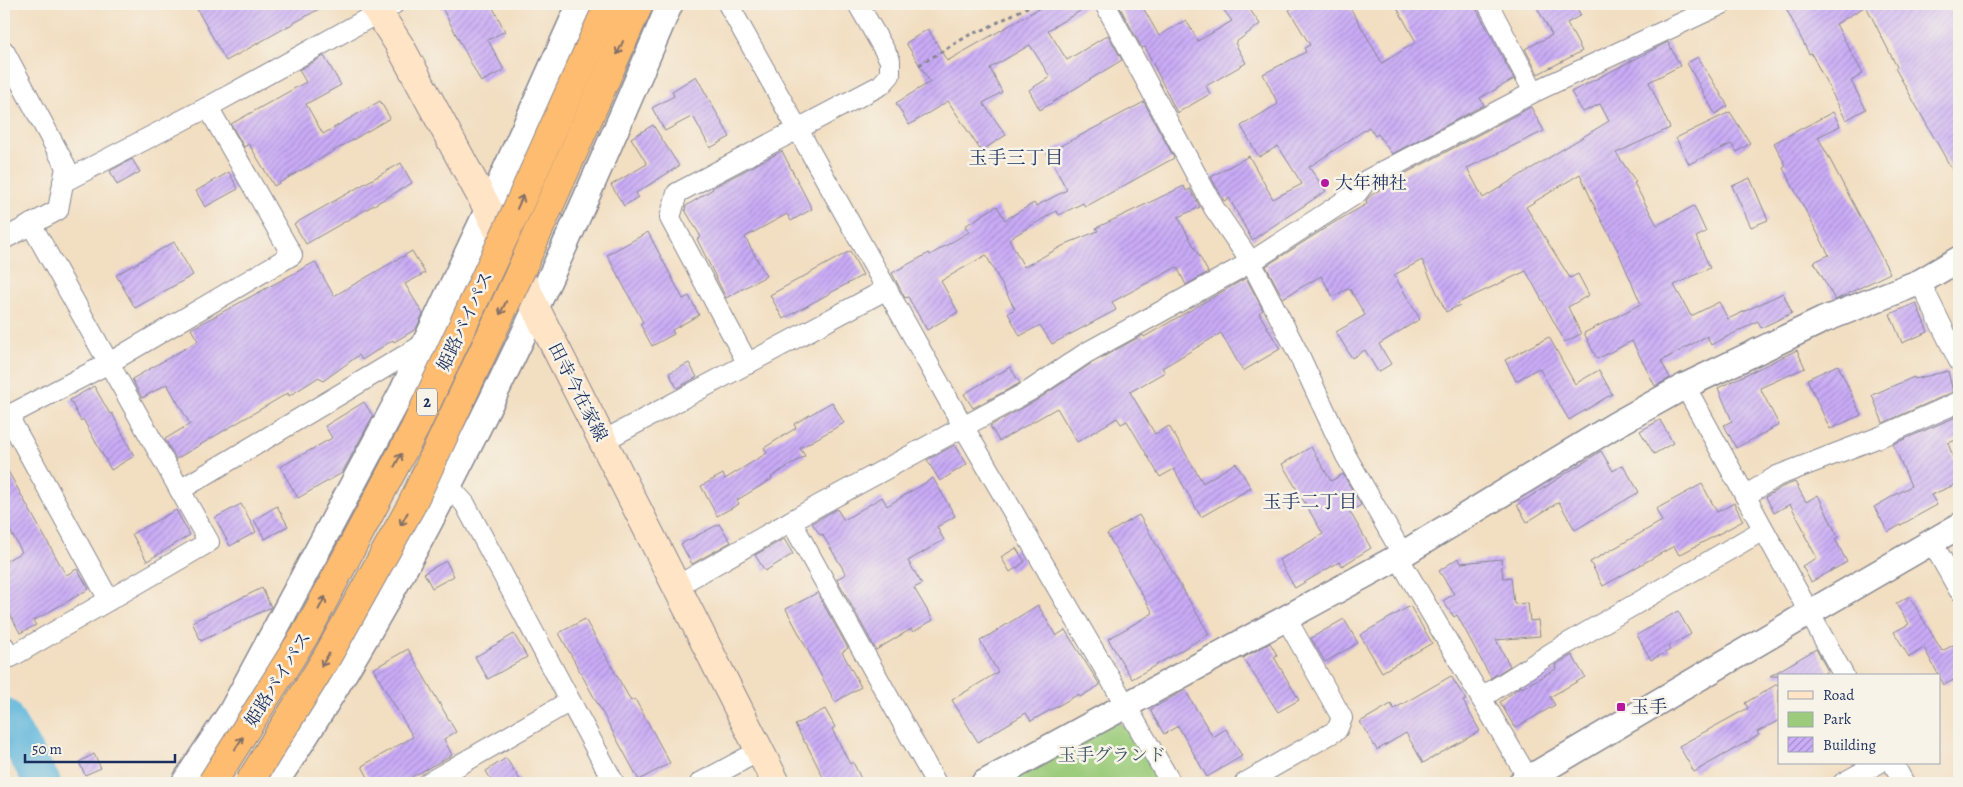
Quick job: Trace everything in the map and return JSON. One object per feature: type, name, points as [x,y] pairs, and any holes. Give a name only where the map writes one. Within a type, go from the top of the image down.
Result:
[{"type":"highway","name":"姫路バイパス","points":[[212,783],[308,630],[415,428],[516,211],[609,4]]},
{"type":"highway","name":"姫路バイパス","points":[[249,783],[327,657],[410,506],[517,279],[639,4]]},
{"type":"main road","name":"田寺今在家線","points":[[382,7],[400,46],[488,209],[776,783]]},
{"type":"street","points":[[184,783],[231,712],[402,392],[488,209],[580,4]]},
{"type":"street","points":[[275,783],[369,631],[449,486],[536,308],[670,4]]},
{"type":"street","points":[[728,4],[963,426],[1171,783]]},
{"type":"street","points":[[748,364],[670,218],[677,193],[881,85],[890,75],[890,60],[858,4]]},
{"type":"street","points":[[1105,4],[1214,208],[1251,262],[1299,355],[1346,456],[1399,548],[1398,557],[1481,698],[1527,782],[1808,613],[1959,526]]},
{"type":"street","points":[[1488,4],[1534,92]]},
{"type":"street","points":[[677,586],[791,521],[1031,390],[1086,353],[1251,262],[1357,193],[1367,180],[1534,92],[1722,4]]},
{"type":"street","points":[[63,182],[208,107],[382,7]]},
{"type":"street","points":[[4,51],[66,167],[58,210],[4,239]]},
{"type":"street","points":[[109,600],[6,417],[109,363],[292,255],[208,107]]},
{"type":"street","points":[[4,646],[11,657],[209,542],[31,224]]},
{"type":"street","points":[[984,783],[1398,557],[1615,425],[1685,386],[1823,320],[1920,282],[1959,259]]},
{"type":"street","points":[[1920,282],[1959,361]]},
{"type":"street","points":[[603,441],[887,289]]},
{"type":"street","points":[[180,490],[424,344]]},
{"type":"street","points":[[1685,386],[1843,674]]},
{"type":"street","points":[[1745,496],[1777,476],[1882,436],[1959,402]]},
{"type":"street","points":[[449,486],[465,504],[614,783]]},
{"type":"street","points":[[791,521],[936,783]]},
{"type":"street","points":[[1481,698],[1553,652],[1763,530]]},
{"type":"street","points":[[1932,542],[1959,590]]},
{"type":"street","points":[[1245,783],[1337,730],[1342,718],[1286,618]]},
{"type":"street","points":[[428,783],[570,701]]},
{"type":"street","points":[[700,783],[759,751]]},
{"type":"street","points":[[1843,783],[1877,764]]},
{"type":"street","points":[[1894,764],[1904,783]]},
{"type":"path","points":[[919,65],[971,34],[983,30],[1033,4]]},
{"type":"green space","name":"玉手グランド","points":[[1118,723],[1125,727],[1137,741],[1161,783],[1010,783],[1105,727]]},
{"type":"building","points":[[194,4],[328,4],[226,61]]},
{"type":"building","points":[[440,4],[491,4],[505,31],[488,40],[504,70],[481,82]]},
{"type":"building","points":[[1047,4],[1092,4],[1048,30],[1067,60],[1108,35],[1122,60],[1040,110],[1029,90],[1050,77],[1030,45],[990,68],[1002,92],[983,103],[1006,135],[981,151],[948,101],[909,125],[896,103],[930,82],[906,43],[928,29],[947,61]]},
{"type":"building","points":[[1118,4],[1141,4],[1159,36],[1186,20],[1198,41],[1232,21],[1219,4],[1246,4],[1260,24],[1235,43],[1246,63],[1206,86],[1210,94],[1177,113],[1145,47],[1142,48]]},
{"type":"building","points":[[1299,4],[1348,4],[1382,63],[1416,42],[1395,4],[1476,4],[1477,10],[1514,79],[1480,98],[1484,105],[1392,154],[1378,134],[1375,136],[1369,127],[1309,167],[1326,191],[1252,240],[1229,198],[1224,201],[1211,177],[1249,156],[1273,199],[1302,184],[1278,146],[1259,157],[1241,126],[1278,104],[1263,74],[1306,52],[1304,48],[1310,45],[1289,10]]},
{"type":"building","points":[[1535,4],[1574,4],[1581,15],[1567,23],[1582,51],[1538,74],[1525,49],[1552,35]]},
{"type":"building","points":[[1784,4],[1951,4],[1959,20],[1959,182],[1895,68],[1897,67],[1866,6],[1836,24],[1863,74],[1851,81],[1866,109],[1846,120],[1811,53],[1809,54]]},
{"type":"building","points":[[1668,42],[1680,66],[1649,82],[1670,128],[1616,153],[1636,182],[1634,183],[1657,225],[1694,206],[1706,232],[1696,237],[1710,268],[1674,285],[1691,316],[1719,302],[1728,319],[1783,293],[1792,313],[1761,328],[1758,321],[1711,345],[1707,336],[1661,361],[1670,378],[1655,386],[1632,341],[1597,359],[1584,333],[1641,304],[1617,249],[1597,212],[1580,174],[1526,207],[1570,278],[1578,274],[1589,295],[1568,307],[1581,334],[1565,342],[1526,271],[1458,303],[1460,305],[1446,312],[1422,260],[1394,275],[1420,319],[1379,344],[1391,364],[1378,372],[1365,350],[1352,358],[1336,332],[1365,315],[1349,288],[1333,297],[1321,276],[1283,298],[1266,266],[1367,204],[1366,201],[1370,196],[1406,173],[1531,107],[1544,131],[1467,168],[1483,198],[1609,121],[1600,104],[1583,112],[1571,92]]},
{"type":"building","points":[[324,56],[341,85],[306,104],[323,134],[380,101],[390,118],[274,186],[249,144],[244,147],[231,124],[306,82],[299,70]]},
{"type":"building","points":[[1698,57],[1728,106],[1715,114],[1687,63]]},
{"type":"building","points":[[696,76],[730,137],[710,148],[693,116],[665,131],[652,108],[674,96],[672,91]]},
{"type":"building","points":[[1144,102],[1174,158],[1085,207],[1083,203],[1059,215],[1056,211],[1009,239],[1024,267],[1068,243],[1098,231],[1096,228],[1184,186],[1186,191],[1190,189],[1200,207],[1178,217],[1208,272],[1186,285],[1177,267],[1112,302],[1116,310],[1052,344],[1040,325],[1020,336],[1008,313],[1015,309],[986,255],[941,281],[958,312],[927,330],[908,297],[905,298],[892,273],[929,253],[930,255],[969,232],[965,226],[997,206],[1005,220],[1034,203],[1036,206],[1067,190],[1047,153]]},
{"type":"building","points":[[1730,112],[1750,143],[1737,152],[1731,144],[1689,164],[1676,138]]},
{"type":"building","points":[[1833,112],[1840,126],[1818,137],[1890,273],[1835,300],[1814,262],[1829,255],[1783,168],[1786,166],[1774,143]]},
{"type":"building","points":[[653,125],[679,166],[636,193],[638,197],[624,206],[611,185],[647,164],[631,138]]},
{"type":"building","points":[[782,151],[812,209],[791,221],[787,214],[745,237],[766,276],[726,298],[697,239],[701,237],[685,210],[686,206],[712,188]]},
{"type":"building","points":[[132,159],[140,172],[117,185],[110,171]]},
{"type":"building","points":[[401,163],[412,183],[306,244],[294,224]]},
{"type":"building","points":[[229,172],[238,189],[205,207],[196,191]]},
{"type":"building","points":[[1750,178],[1768,220],[1751,227],[1732,186]]},
{"type":"building","points":[[648,232],[683,299],[689,296],[699,315],[672,330],[674,334],[652,346],[640,324],[643,322],[607,255]]},
{"type":"building","points":[[174,242],[193,275],[135,308],[116,275]]},
{"type":"building","points":[[412,251],[425,273],[405,284],[423,314],[416,329],[394,342],[393,340],[362,360],[359,355],[323,381],[319,377],[289,396],[288,393],[176,459],[165,439],[190,424],[167,384],[142,398],[132,379],[198,341],[191,329],[315,262],[334,296]]},
{"type":"building","points":[[850,251],[863,275],[783,319],[770,295]]},
{"type":"building","points":[[1246,278],[1263,310],[1259,313],[1280,349],[1243,371],[1221,333],[1162,368],[1165,372],[1130,392],[1155,434],[1169,426],[1203,483],[1236,463],[1251,488],[1201,517],[1174,469],[1160,477],[1127,421],[1121,424],[1117,418],[1077,442],[1057,408],[999,441],[990,426],[1037,400],[1092,363],[1143,335],[1144,337]]},
{"type":"building","points":[[1916,303],[1928,332],[1902,343],[1890,314]]},
{"type":"building","points":[[1549,337],[1575,384],[1599,370],[1612,394],[1569,420],[1539,368],[1516,381],[1505,360]]},
{"type":"building","points":[[1797,350],[1805,368],[1760,388],[1779,425],[1736,448],[1724,425],[1732,421],[1718,388]]},
{"type":"building","points":[[689,363],[697,377],[677,388],[669,373]]},
{"type":"building","points":[[1838,365],[1861,415],[1830,429],[1807,379]]},
{"type":"building","points":[[1010,367],[1020,383],[973,408],[964,394]]},
{"type":"building","points":[[1948,371],[1953,392],[1883,423],[1872,395],[1914,377],[1915,379]]},
{"type":"building","points":[[94,386],[110,414],[112,413],[134,456],[111,470],[83,419],[81,421],[70,400]]},
{"type":"building","points":[[364,402],[373,416],[342,473],[298,498],[280,467],[332,438],[325,426]]},
{"type":"building","points":[[832,402],[844,423],[800,448],[805,456],[737,500],[739,504],[717,516],[701,486],[723,474],[725,479],[767,453],[764,448],[796,428],[794,424]]},
{"type":"building","points":[[1958,416],[1959,439],[1948,443],[1959,474],[1959,483],[1931,495],[1937,505],[1888,532],[1874,507],[1911,486],[1893,444]]},
{"type":"building","points":[[1660,420],[1673,443],[1654,454],[1640,431]]},
{"type":"building","points":[[955,445],[967,464],[940,481],[927,460]]},
{"type":"building","points":[[1311,447],[1331,481],[1343,474],[1361,505],[1350,512],[1371,548],[1342,566],[1339,562],[1295,588],[1279,560],[1323,534],[1282,464]]},
{"type":"building","points":[[1601,451],[1613,471],[1623,465],[1639,492],[1575,530],[1559,502],[1527,522],[1517,505]]},
{"type":"building","points":[[4,464],[66,575],[77,569],[89,589],[33,621],[36,625],[20,633],[4,603],[4,562],[22,552],[4,520]]},
{"type":"building","points":[[933,478],[955,516],[937,527],[944,540],[908,561],[922,584],[914,588],[933,620],[913,632],[911,629],[876,650],[837,579],[846,574],[822,534],[820,535],[812,523],[837,509],[844,520],[882,497],[887,506]]},
{"type":"building","points":[[1795,482],[1806,502],[1818,495],[1838,537],[1835,539],[1847,562],[1811,582],[1802,566],[1817,558],[1804,534],[1806,534],[1790,504],[1774,513],[1766,497],[1782,487]]},
{"type":"building","points":[[1702,484],[1717,512],[1734,503],[1743,521],[1679,555],[1674,546],[1603,586],[1590,562],[1662,521],[1656,509]]},
{"type":"building","points":[[241,504],[256,532],[230,546],[215,518]]},
{"type":"building","points":[[277,506],[288,526],[265,539],[254,520]]},
{"type":"building","points":[[176,510],[190,535],[147,561],[132,534]]},
{"type":"building","points":[[1139,515],[1209,634],[1132,679],[1108,639],[1153,613],[1107,534]]},
{"type":"building","points":[[719,524],[731,542],[692,564],[681,544]]},
{"type":"building","points":[[784,539],[793,554],[765,571],[755,555]]},
{"type":"building","points":[[1016,548],[1025,562],[1010,572],[1001,557]]},
{"type":"building","points":[[1458,558],[1461,563],[1501,559],[1503,578],[1511,577],[1514,604],[1528,603],[1530,621],[1538,620],[1540,636],[1496,640],[1510,666],[1491,678],[1457,615],[1454,617],[1443,601],[1454,594],[1439,571]]},
{"type":"building","points":[[446,561],[454,576],[432,588],[424,573]]},
{"type":"building","points":[[262,588],[271,607],[201,641],[192,622]]},
{"type":"building","points":[[817,593],[848,648],[842,652],[861,687],[835,702],[786,609]]},
{"type":"building","points":[[1909,596],[1942,651],[1959,642],[1959,677],[1944,685],[1940,674],[1938,674],[1924,648],[1909,657],[1894,632],[1909,624],[1896,604]]},
{"type":"building","points":[[1038,605],[1056,636],[1065,630],[1100,685],[1080,697],[1079,694],[1031,721],[1026,713],[978,742],[952,700],[998,672],[980,641]]},
{"type":"building","points":[[1410,606],[1432,643],[1382,672],[1360,635]]},
{"type":"building","points":[[1678,611],[1691,634],[1668,647],[1670,650],[1651,660],[1637,635]]},
{"type":"building","points":[[585,619],[631,701],[635,699],[670,763],[639,780],[559,633]]},
{"type":"building","points":[[1344,619],[1358,643],[1325,662],[1311,638]]},
{"type":"building","points":[[514,634],[527,657],[488,679],[475,657]]},
{"type":"building","points":[[1270,643],[1277,655],[1274,657],[1299,700],[1278,712],[1243,658]]},
{"type":"building","points":[[408,649],[456,732],[444,739],[452,755],[401,783],[371,783],[362,766],[413,737],[373,669]]},
{"type":"building","points":[[1816,649],[1828,671],[1823,674],[1778,674],[1778,676],[1770,676]]},
{"type":"building","points":[[1572,655],[1585,677],[1550,697],[1555,705],[1515,728],[1500,702],[1521,686],[1522,688],[1556,669],[1555,665]]},
{"type":"building","points":[[1451,676],[1466,700],[1463,701],[1480,731],[1423,763],[1406,733],[1377,750],[1360,722],[1391,704],[1394,709]]},
{"type":"building","points":[[1778,684],[1778,721],[1757,732],[1759,735],[1694,772],[1679,746],[1748,708],[1745,703]]},
{"type":"building","points":[[1185,690],[1213,737],[1226,729],[1242,756],[1207,777],[1178,726],[1164,734],[1150,710]]},
{"type":"building","points":[[825,709],[835,727],[832,729],[850,764],[853,762],[863,783],[826,783],[795,725]]},
{"type":"building","points":[[94,754],[101,768],[85,775],[79,762]]},
{"type":"building","points":[[506,758],[522,783],[493,783],[486,771]]},
{"type":"waterway","points":[[4,716],[43,783]]},
{"type":"place","name":"大年神社","points":[[1325,183]]},
{"type":"place","name":"玉手","points":[[1621,707]]},
{"type":"district","name":"玉手三丁目","points":[[1016,158]]},
{"type":"district","name":"玉手二丁目","points":[[1310,502]]}]
